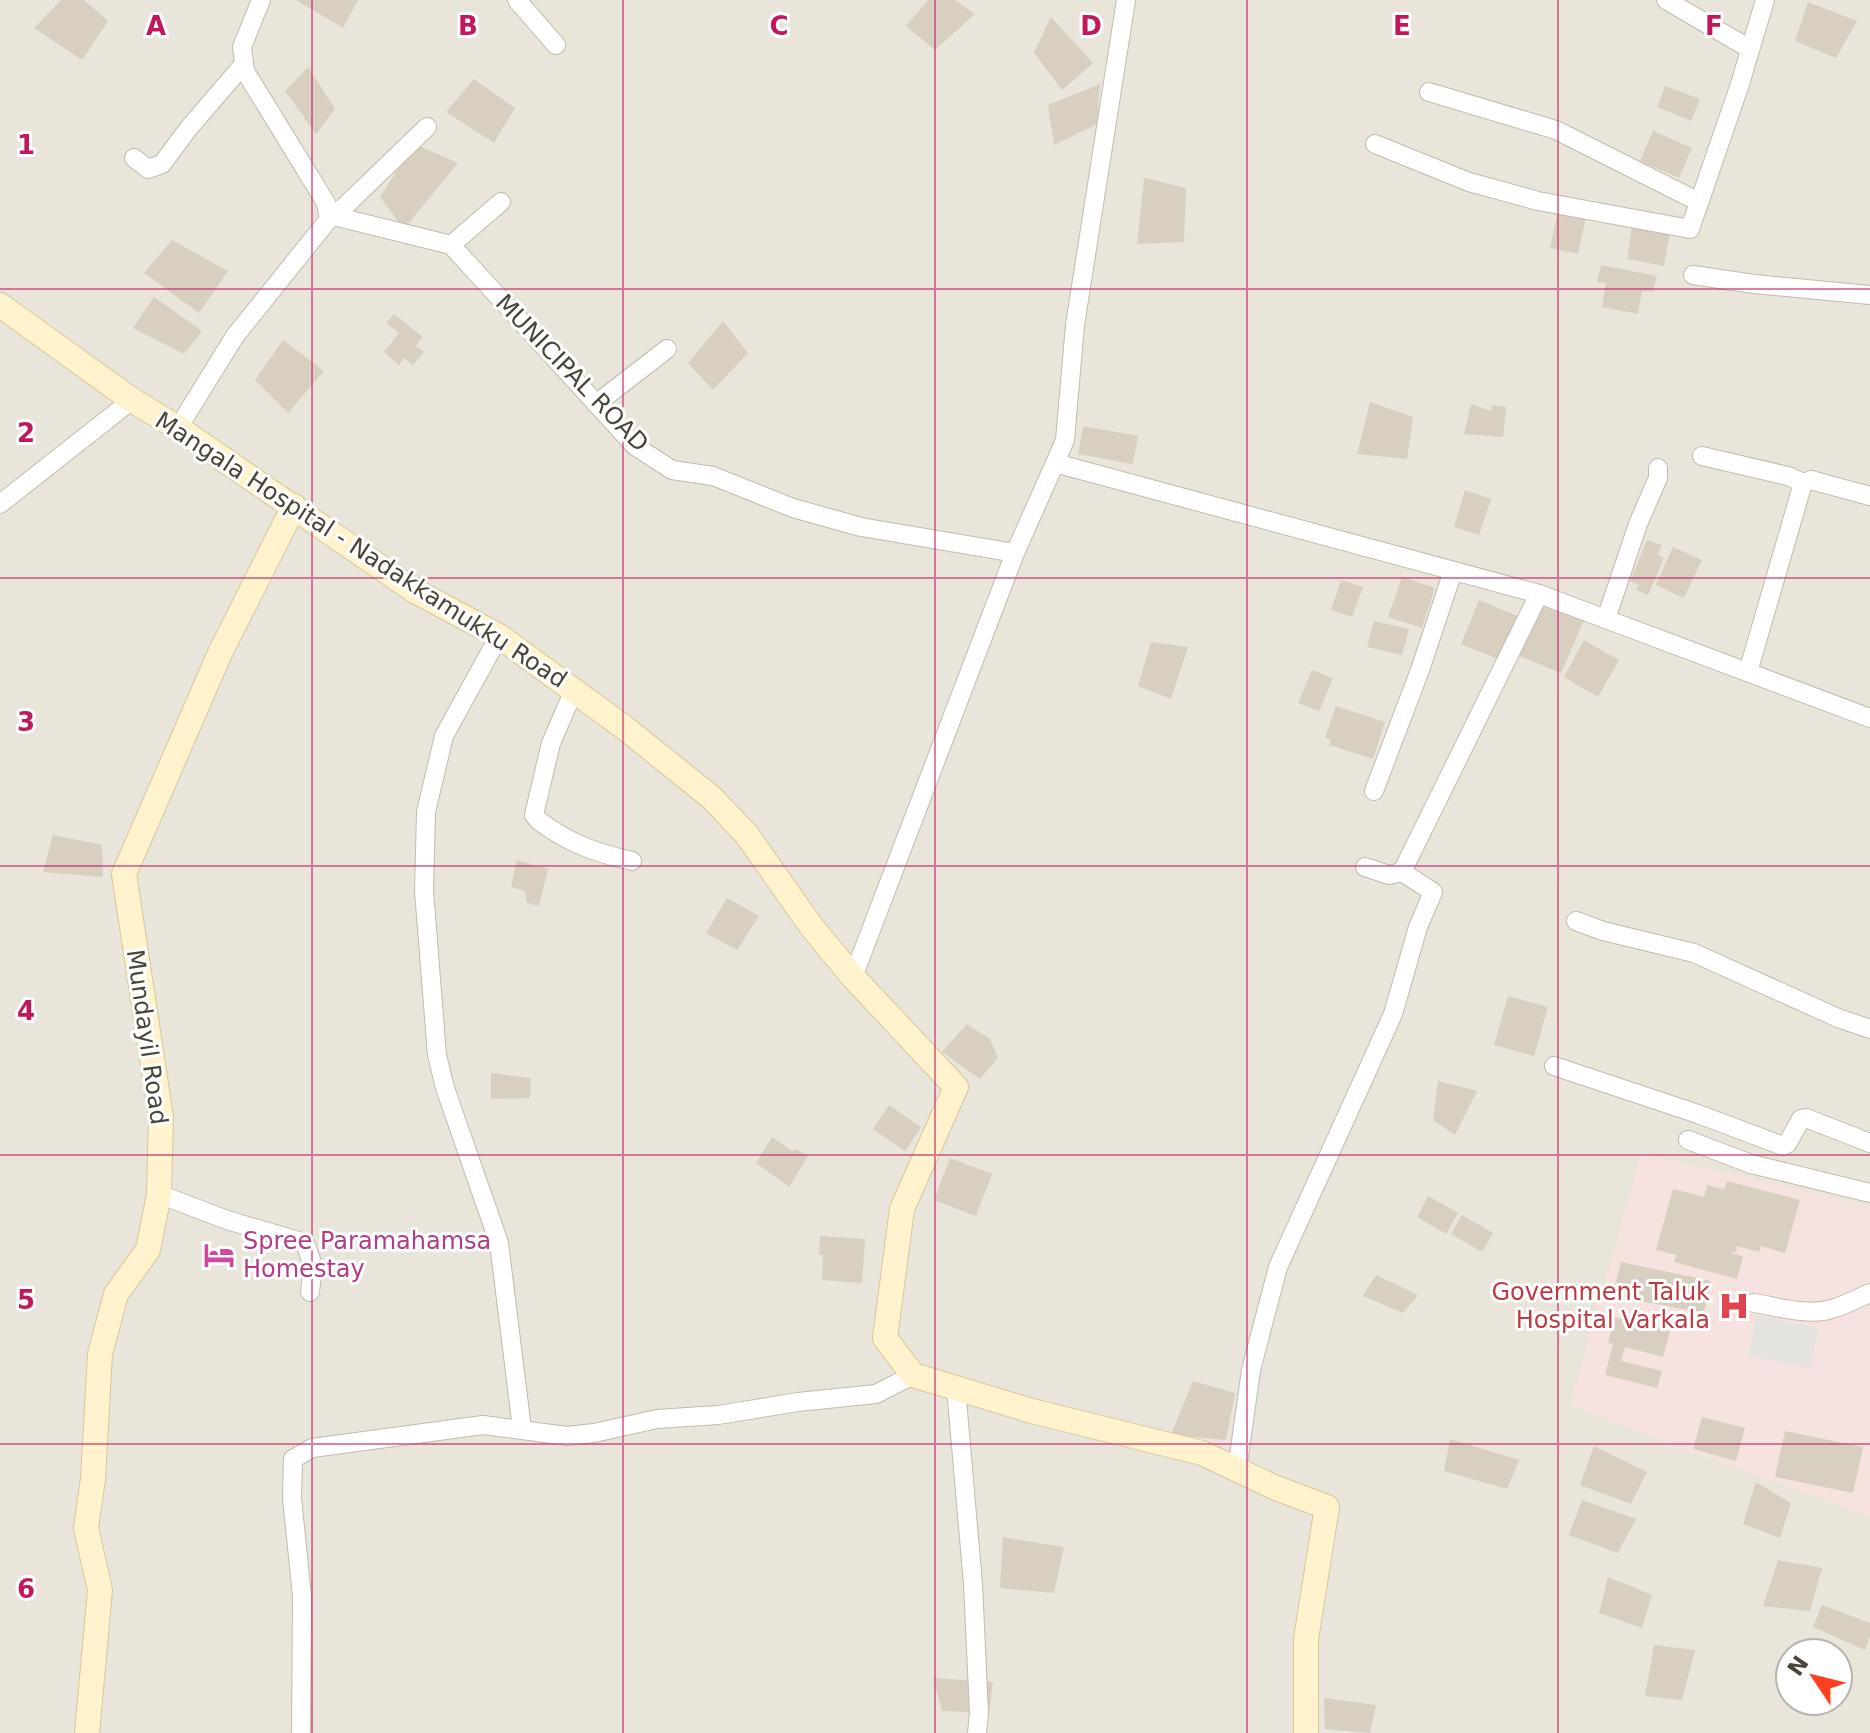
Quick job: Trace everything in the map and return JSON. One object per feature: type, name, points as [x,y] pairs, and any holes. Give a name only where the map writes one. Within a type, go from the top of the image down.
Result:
[{"type":"main road","name":"Mangala Hospital - Nadakkamukku Road","points":[[0,305],[132,400],[294,506],[415,591],[499,636],[574,690],[731,816],[811,926],[853,977],[956,1087],[902,1209],[885,1338],[913,1375]]},
{"type":"main road","name":"Mundayil Road","points":[[87,1733],[100,1590],[86,1528],[93,1479],[100,1354],[116,1294],[148,1250],[159,1194],[161,1117],[124,874],[220,653],[294,506]]},
{"type":"main road","points":[[913,1375],[1032,1411],[1202,1453],[1327,1507],[1306,1639],[1306,1733]]},
{"type":"street","points":[[261,0],[244,40],[243,65],[326,203],[330,215]]},
{"type":"street","points":[[517,0],[528,9],[556,45]]},
{"type":"street","points":[[853,977],[1015,553],[1065,440],[1075,325],[1126,0]]},
{"type":"street","points":[[1666,0],[1750,49]]},
{"type":"street","points":[[1375,144],[1469,182],[1538,201],[1690,229],[1765,0]]},
{"type":"street","points":[[134,158],[148,169],[162,164],[243,65]]},
{"type":"street","points":[[1429,92],[1556,130],[1699,202]]},
{"type":"street","points":[[178,428],[235,336],[326,225],[330,215],[343,208],[427,127]]},
{"type":"street","points":[[330,215],[451,245],[501,202]]},
{"type":"street","name":"MUNICIPAL ROAD","points":[[451,245],[635,446],[672,470],[713,476],[793,508],[861,527],[1015,553]]},
{"type":"street","points":[[1693,275],[1870,295]]},
{"type":"street","points":[[596,404],[667,349]]},
{"type":"street","points":[[0,504],[132,400]]},
{"type":"street","points":[[1702,456],[1788,476],[1803,483],[1811,480],[1870,496]]},
{"type":"street","points":[[1055,463],[1539,594],[1870,718]]},
{"type":"street","points":[[1606,619],[1638,524],[1658,478],[1658,468]]},
{"type":"street","points":[[1748,672],[1803,483]]},
{"type":"street","points":[[1374,791],[1453,571]]},
{"type":"street","points":[[1402,872],[1539,594]]},
{"type":"street","points":[[499,636],[444,736],[426,812],[424,891],[437,1055],[445,1088],[499,1243],[522,1429]]},
{"type":"street","points":[[574,690],[551,743],[534,815],[571,843],[596,853],[632,861]]},
{"type":"street","points":[[1237,1470],[1251,1370],[1278,1267],[1393,1014],[1418,927],[1433,892],[1402,872],[1389,875],[1365,867]]},
{"type":"street","points":[[1576,921],[1603,931],[1694,953],[1838,1018],[1870,1029]]},
{"type":"street","points":[[1554,1066],[1783,1146],[1801,1119],[1806,1118],[1870,1143]]},
{"type":"street","points":[[1688,1140],[1751,1164],[1870,1193]]},
{"type":"street","points":[[159,1194],[227,1220],[305,1243],[313,1265],[310,1292]]},
{"type":"street","points":[[1754,1303],[1802,1311],[1823,1311],[1870,1293]]},
{"type":"street","points":[[301,1733],[302,1596],[292,1498],[293,1459],[312,1448],[483,1425],[567,1436],[657,1419],[718,1415],[876,1394],[913,1375]]},
{"type":"street","points":[[956,1388],[973,1584],[979,1713],[977,1733]]},
{"type":"shaded area","points":[[0,0],[1870,0],[1870,1733],[0,1733]]},
{"type":"shaded area","name":"Government Taluk Hospital Varkala","points":[[1641,1154],[1870,1206],[1870,1517],[1570,1406]]},
{"type":"shaded area","points":[[1756,1315],[1819,1328],[1810,1368],[1748,1356]]},
{"type":"building","points":[[61,0],[84,0],[108,21],[82,60],[34,28]]},
{"type":"building","points":[[296,0],[358,0],[343,28]]},
{"type":"building","points":[[928,0],[955,0],[975,14],[935,50],[906,26]]},
{"type":"building","points":[[1808,2],[1857,21],[1836,58],[1795,41]]},
{"type":"building","points":[[1051,17],[1093,63],[1062,90],[1034,53]]},
{"type":"building","points":[[308,67],[335,109],[316,134],[285,91]]},
{"type":"building","points":[[474,79],[515,108],[494,143],[446,112]]},
{"type":"building","points":[[1100,84],[1097,124],[1054,145],[1048,105]]},
{"type":"building","points":[[1665,86],[1700,99],[1691,121],[1657,107]]},
{"type":"building","points":[[1653,131],[1692,148],[1679,178],[1640,161]]},
{"type":"building","points":[[414,144],[458,163],[404,229],[380,197]]},
{"type":"building","points":[[1144,178],[1186,188],[1184,242],[1137,244]]},
{"type":"building","points":[[1558,211],[1586,217],[1578,254],[1550,248]]},
{"type":"building","points":[[1632,226],[1670,233],[1664,266],[1627,259]]},
{"type":"building","points":[[172,240],[228,271],[199,313],[144,273]]},
{"type":"building","points":[[1601,265],[1657,276],[1653,292],[1642,291],[1638,314],[1602,307],[1606,283],[1597,282]]},
{"type":"building","points":[[154,297],[202,331],[184,354],[133,328]]},
{"type":"building","points":[[394,314],[423,337],[416,346],[424,352],[413,365],[404,358],[399,365],[384,352],[399,333],[386,323]]},
{"type":"building","points":[[723,321],[748,353],[713,390],[688,363]]},
{"type":"building","points":[[283,340],[324,371],[288,413],[255,380]]},
{"type":"building","points":[[1370,402],[1413,417],[1407,459],[1357,454]]},
{"type":"building","points":[[1471,404],[1491,411],[1492,405],[1506,407],[1503,437],[1464,434]]},
{"type":"building","points":[[1083,426],[1138,436],[1133,464],[1078,454]]},
{"type":"building","points":[[1465,490],[1491,499],[1479,535],[1454,527]]},
{"type":"building","points":[[1647,540],[1662,545],[1658,555],[1664,558],[1648,595],[1636,590],[1639,585],[1630,581]]},
{"type":"building","points":[[1673,547],[1702,560],[1684,598],[1656,585]]},
{"type":"building","points":[[1402,577],[1435,588],[1422,628],[1388,617]]},
{"type":"building","points":[[1341,580],[1363,587],[1352,617],[1331,610]]},
{"type":"building","points":[[1542,599],[1586,616],[1561,673],[1517,655]]},
{"type":"building","points":[[1479,600],[1518,616],[1500,660],[1461,644]]},
{"type":"building","points":[[1374,621],[1409,629],[1402,655],[1367,647]]},
{"type":"building","points":[[1584,640],[1619,660],[1598,697],[1564,677]]},
{"type":"building","points":[[1151,642],[1188,647],[1171,699],[1138,686]]},
{"type":"building","points":[[1312,670],[1333,678],[1319,711],[1298,703]]},
{"type":"building","points":[[1336,706],[1385,722],[1373,759],[1329,745],[1331,740],[1325,738]]},
{"type":"building","points":[[53,835],[102,845],[103,877],[43,872]]},
{"type":"building","points":[[517,860],[548,869],[539,906],[527,903],[525,891],[511,887]]},
{"type":"building","points":[[727,898],[759,916],[737,950],[706,933]]},
{"type":"building","points":[[1508,996],[1548,1007],[1534,1056],[1494,1045]]},
{"type":"building","points":[[967,1024],[990,1039],[998,1058],[980,1079],[942,1052]]},
{"type":"building","points":[[491,1073],[531,1078],[530,1098],[491,1099]]},
{"type":"building","points":[[1438,1081],[1477,1091],[1455,1135],[1433,1120]]},
{"type":"building","points":[[889,1105],[921,1127],[905,1151],[873,1129]]},
{"type":"building","points":[[772,1137],[792,1151],[796,1149],[808,1156],[789,1187],[756,1163]]},
{"type":"building","points":[[950,1158],[992,1174],[976,1216],[934,1200]]},
{"type":"building","points":[[1727,1181],[1800,1200],[1785,1253],[1761,1246],[1759,1252],[1737,1246],[1736,1252],[1731,1253],[1743,1256],[1737,1279],[1674,1262],[1676,1255],[1656,1250],[1673,1189],[1704,1197],[1707,1185],[1724,1189]]},
{"type":"building","points":[[1428,1196],[1458,1213],[1446,1234],[1417,1217]]},
{"type":"building","points":[[1462,1215],[1493,1233],[1482,1252],[1451,1234]]},
{"type":"building","points":[[820,1236],[865,1239],[862,1283],[822,1280]]},
{"type":"building","points":[[1621,1262],[1711,1281],[1704,1313],[1612,1296]]},
{"type":"building","points":[[1376,1275],[1418,1295],[1403,1313],[1363,1296]]},
{"type":"building","points":[[1615,1317],[1670,1331],[1663,1357],[1625,1347],[1621,1361],[1662,1371],[1657,1388],[1605,1375],[1613,1344],[1608,1343]]},
{"type":"building","points":[[1193,1381],[1235,1393],[1226,1440],[1171,1435]]},
{"type":"building","points":[[1702,1417],[1745,1428],[1736,1461],[1693,1449]]},
{"type":"building","points":[[1785,1431],[1863,1447],[1853,1493],[1775,1477]]},
{"type":"building","points":[[1450,1439],[1519,1460],[1507,1489],[1444,1471]]},
{"type":"building","points":[[1594,1446],[1647,1472],[1631,1504],[1580,1485]]},
{"type":"building","points":[[1756,1482],[1791,1503],[1780,1538],[1743,1524]]},
{"type":"building","points":[[1582,1500],[1636,1519],[1618,1553],[1569,1535]]},
{"type":"building","points":[[1003,1537],[1064,1547],[1054,1593],[1000,1588]]},
{"type":"building","points":[[1778,1560],[1822,1568],[1810,1611],[1763,1606]]},
{"type":"building","points":[[1608,1577],[1652,1595],[1642,1628],[1599,1613]]},
{"type":"building","points":[[1822,1605],[1870,1623],[1870,1636],[1865,1650],[1854,1645],[1854,1637],[1836,1637],[1813,1627]]},
{"type":"building","points":[[1654,1645],[1695,1650],[1682,1700],[1645,1696]]},
{"type":"building","points":[[933,1678],[993,1682],[989,1713],[942,1711]]},
{"type":"building","points":[[1324,1698],[1376,1705],[1370,1733],[1325,1729]]},
{"type":"place","name":"Spree Paramahamsa Homestay","points":[[219,1255]]},
{"type":"place","name":"Government Taluk Hospital Varkala","points":[[1734,1306]]}]
